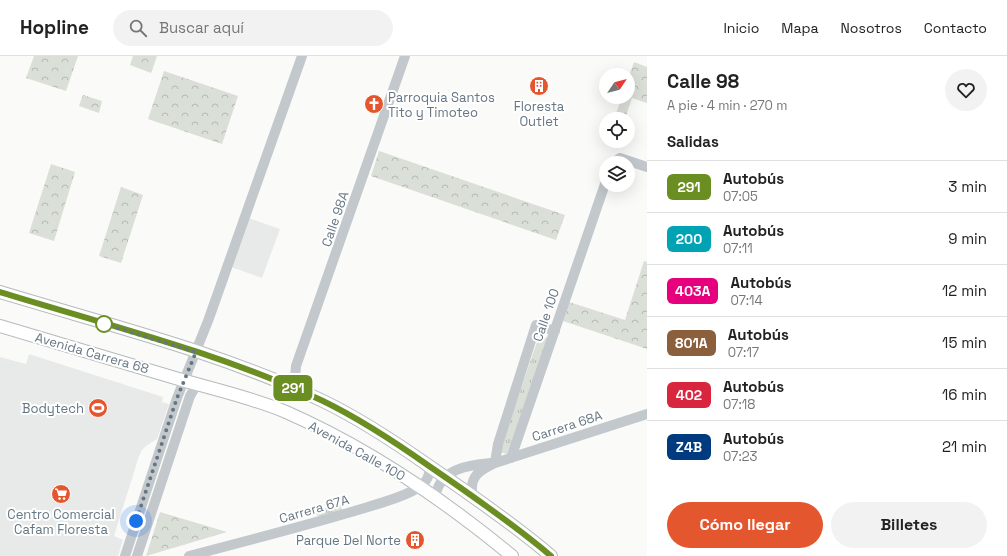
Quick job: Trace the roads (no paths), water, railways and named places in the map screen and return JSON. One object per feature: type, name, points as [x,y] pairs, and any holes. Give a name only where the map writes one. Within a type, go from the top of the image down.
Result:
[{"type":"main road","points":[[0,292],[196,352]]},
{"type":"main road","name":"Avenida Carrera 68","points":[[0,326],[184,380]]},
{"type":"main road","name":"Avenida Calle 100","points":[[196,352],[233,364],[298,390],[324,402],[369,427],[445,476],[497,512],[550,556]]},
{"type":"main road","name":"Avenida Calle 100","points":[[184,380],[276,408],[382,462],[435,497],[512,556]]},
{"type":"street","points":[[125,556],[177,398],[211,314],[302,56]]},
{"type":"street","name":"Calle 98A","points":[[298,390],[295,378],[296,366],[405,56]]},
{"type":"street","points":[[635,165],[647,167]]},
{"type":"street","name":"Calle 100","points":[[511,458],[602,192]]},
{"type":"street","name":"Calle 100","points":[[495,463],[498,444],[536,325],[554,331]]},
{"type":"street","points":[[137,556],[190,396],[197,384]]},
{"type":"street","name":"Carrera 68A","points":[[473,496],[472,485],[476,475],[484,468],[495,463],[647,414]]},
{"type":"street","name":"Carrera 68A","points":[[445,476],[471,465],[495,463]]},
{"type":"street","points":[[420,487],[428,478],[429,466]]},
{"type":"street","points":[[435,497],[438,486],[445,476]]},
{"type":"street","name":"Carrera 67A","points":[[190,556],[366,508],[408,493],[420,487]]},
{"type":"place","name":"Floresta Outlet","points":[[539,86]]},
{"type":"place","name":"Parroquia Santos Tito y Timoteo","points":[[374,104]]},
{"type":"place","name":"Bodytech","points":[[98,408]]},
{"type":"place","name":"Centro Comercial Cafam Floresta","points":[[61,494]]},
{"type":"place","name":"Parque Del Norte","points":[[415,540]]}]
